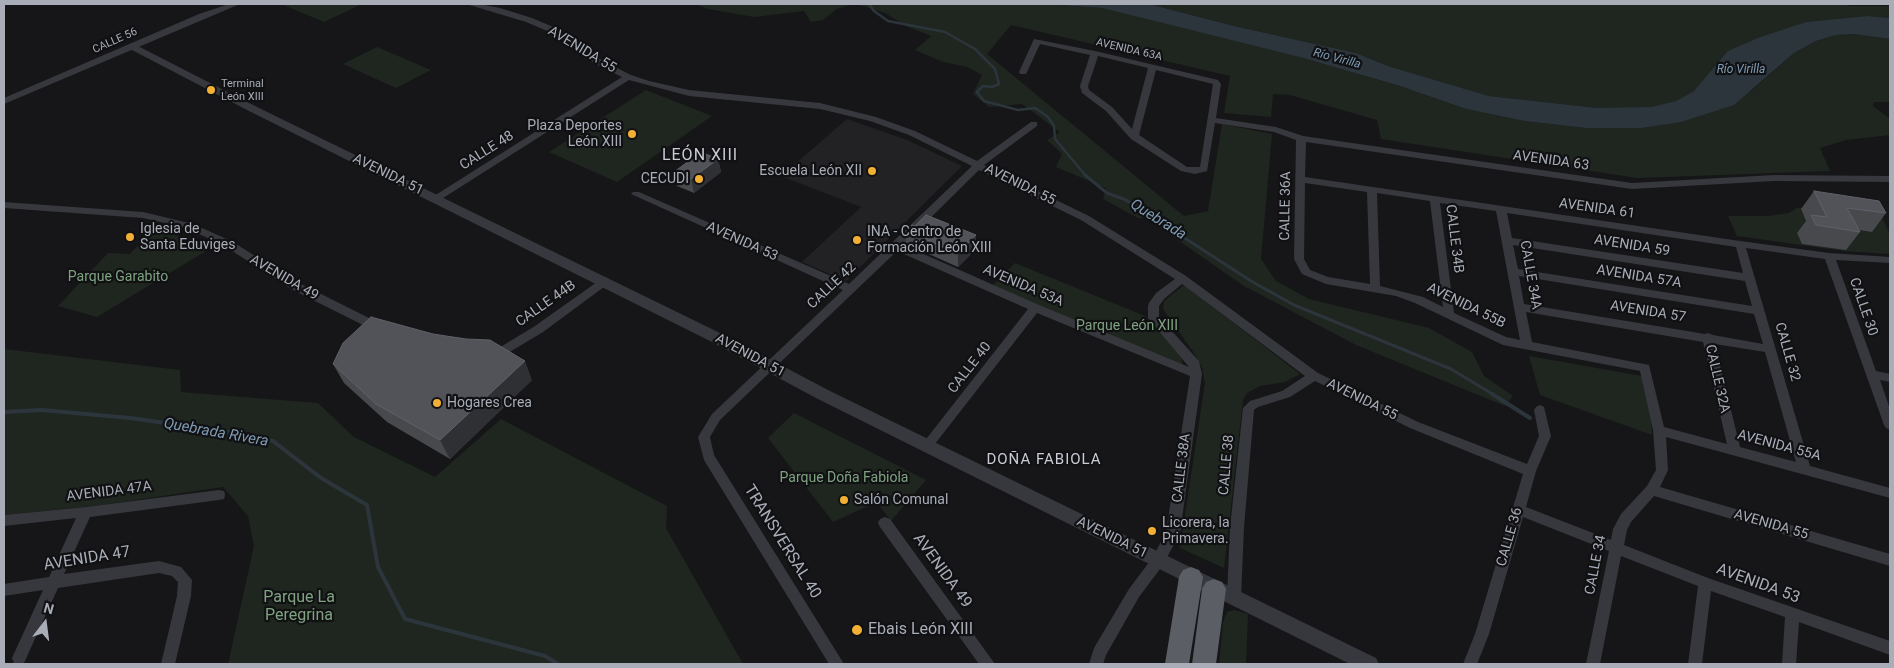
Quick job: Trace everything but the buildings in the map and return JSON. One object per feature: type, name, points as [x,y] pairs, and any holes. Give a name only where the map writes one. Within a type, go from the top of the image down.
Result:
[{"type":"highway","points":[[1172,664],[1191,577]]},
{"type":"highway","points":[[1204,664],[1224,593]]},
{"type":"highway","points":[[1177,664],[1182,621]]},
{"type":"street","name":"CALLE 56","points":[[4,101],[202,16],[236,4]]},
{"type":"street","name":"AVENIDA 55","points":[[470,4],[497,10],[546,28],[600,63],[628,77],[689,93],[794,103],[853,114],[912,133],[1085,218],[1182,279],[1314,376],[1414,425],[1530,471]]},
{"type":"street","name":"AVENIDA 63A","points":[[1023,72],[1037,41],[1215,82],[1217,84],[1211,120]]},
{"type":"street","name":"AVENIDA 51","points":[[132,46],[253,109],[716,337],[768,366],[927,446],[1369,664]]},
{"type":"street","points":[[1095,53],[1084,86],[1085,91],[1109,109],[1134,137],[1184,168],[1202,170],[1205,168],[1211,120]]},
{"type":"street","points":[[1134,137],[1153,67]]},
{"type":"street","name":"CALLE 48","points":[[437,198],[628,77]]},
{"type":"street","name":"AVENIDA 63","points":[[1211,120],[1276,130],[1301,139],[1632,186],[1774,178],[1890,179]]},
{"type":"street","name":"CALLE 42","points":[[704,437],[716,417],[896,246],[978,164],[1034,124]]},
{"type":"street","name":"CALLE 36A","points":[[1301,139],[1299,259],[1306,272]]},
{"type":"street","name":"AVENIDA 61","points":[[1300,179],[1740,244],[1829,256],[1890,260]]},
{"type":"street","points":[[1372,190],[1375,289]]},
{"type":"street","name":"AVENIDA 53","points":[[636,194],[850,289]]},
{"type":"street","name":"CALLE 34B","points":[[1435,199],[1449,313]]},
{"type":"street","name":"AVENIDA 49","points":[[4,205],[144,215],[189,226],[227,243],[295,286],[354,317],[388,330]]},
{"type":"street","name":"CALLE 34A","points":[[1501,209],[1527,346]]},
{"type":"street","name":"AVENIDA 59","points":[[1508,241],[1751,278]]},
{"type":"street","name":"CALLE 32","points":[[1740,244],[1804,468]]},
{"type":"street","name":"AVENIDA 53A","points":[[896,246],[1036,308],[1196,374]]},
{"type":"street","name":"CALLE 30","points":[[1829,256],[1890,425]]},
{"type":"street","name":"AVENIDA 55B","points":[[1306,272],[1326,280],[1408,296],[1449,313],[1493,337],[1527,346],[1644,367]]},
{"type":"street","name":"AVENIDA 57A","points":[[1514,272],[1760,311]]},
{"type":"street","points":[[1182,279],[1160,296],[1153,306],[1154,318],[1195,364],[1196,374]]},
{"type":"street","name":"CALLE 44B","points":[[475,352],[504,350],[553,320],[604,281]]},
{"type":"street","name":"AVENIDA 57","points":[[1520,307],[1708,337],[1770,349]]},
{"type":"street","name":"CALLE 40","points":[[927,446],[1036,308]]},
{"type":"street","name":"CALLE 32A","points":[[1708,337],[1734,449]]},
{"type":"street","name":"CALLE 34","points":[[1593,664],[1620,529],[1626,518],[1652,490],[1663,467],[1659,430],[1644,367]]},
{"type":"street","name":"CALLE 38A","points":[[1096,664],[1099,653],[1134,593],[1158,561],[1173,533],[1196,374]]},
{"type":"street","points":[[1871,374],[1890,378]]},
{"type":"street","name":"CALLE 38","points":[[1224,593],[1237,527],[1246,415],[1249,408],[1254,404],[1286,394],[1314,376]]},
{"type":"street","name":"CALLE 36","points":[[1470,664],[1482,634],[1530,471],[1545,436],[1540,410]]},
{"type":"street","name":"AVENIDA 55A","points":[[1659,430],[1890,493]]},
{"type":"street","name":"TRANSVERSAL 40","points":[[704,437],[708,456],[836,664]]},
{"type":"street","name":"AVENIDA 55","points":[[1652,490],[1890,560]]},
{"type":"street","name":"AVENIDA 47A","points":[[4,520],[86,512],[219,494]]},
{"type":"street","name":"AVENIDA 53","points":[[1518,509],[1704,583],[1890,648]]},
{"type":"street","points":[[19,658],[86,512]]},
{"type":"street","name":"AVENIDA 49","points":[[885,523],[988,664]]},
{"type":"street","name":"AVENIDA 47","points":[[4,590],[159,567],[176,570],[185,580],[184,596],[168,664]]},
{"type":"street","points":[[1695,664],[1704,583]]},
{"type":"street","points":[[1790,664],[1792,615]]},
{"type":"shaded area","name":"Escuela León XII","points":[[847,119],[907,140],[962,166],[846,281],[802,262],[861,207],[781,176]]},
{"type":"green space","points":[[281,4],[362,4],[324,22]]},
{"type":"green space","points":[[695,4],[852,4],[837,9],[823,20],[811,22],[804,11],[754,17],[708,9]]},
{"type":"green space","points":[[856,4],[1044,4],[1102,8],[1303,58],[1400,86],[1466,109],[1524,121],[1586,128],[1750,92],[1794,53],[1816,41],[1836,35],[1853,34],[1890,39],[1890,102],[1874,102],[1873,106],[1890,119],[1890,135],[1846,140],[1820,148],[1830,171],[1637,178],[1381,139],[1377,120],[1290,95],[1273,94],[1271,117],[1224,113],[1230,76],[1011,25],[987,54],[1184,216],[1208,211],[1222,124],[1272,134],[1261,259],[1276,281],[1309,299],[1429,328],[1472,352],[1484,376],[1513,396],[1505,406],[1356,345],[1244,286],[1146,218],[1138,218],[1103,199],[1106,188],[1056,167],[1062,154],[1047,140],[1060,132],[1022,104],[989,107],[973,94],[982,75],[967,67],[943,62],[915,50],[931,36],[906,26],[885,13]]},
{"type":"green space","points":[[1149,4],[1844,4],[1850,6],[1890,6],[1890,18],[1867,16],[1806,22],[1788,29],[1703,81],[1694,91],[1676,101],[1651,107],[1627,109],[1598,108],[1489,96],[1388,66],[1356,53],[1234,26]]},
{"type":"green space","points":[[377,47],[431,70],[396,88],[343,64]]},
{"type":"green space","name":"Plaza Deportes León XIII","points":[[646,90],[712,116],[617,182],[549,152]]},
{"type":"green space","points":[[1797,208],[1878,209],[1890,234],[1890,254],[1844,251],[1737,236],[1728,216],[1768,216],[1789,213]],"holes":[[[1801,210],[1871,231],[1833,226],[1845,250],[1813,235]]]},
{"type":"green space","name":"Parque Garabito","points":[[155,227],[173,233],[206,251],[97,317],[58,306],[108,253],[130,254]]},
{"type":"green space","name":"Parque León XIII","points":[[1015,263],[1145,316],[1181,354],[1183,367],[992,286]]},
{"type":"green space","points":[[1184,285],[1300,374],[1285,382],[1260,386],[1247,393],[1243,400],[1224,568],[1180,548],[1205,383],[1202,367],[1196,356],[1163,309],[1164,302]]},
{"type":"green space","name":"Parque La Peregrina","points":[[4,349],[180,370],[181,392],[318,403],[354,437],[435,477],[501,419],[667,506],[666,528],[743,664],[228,664],[254,546],[248,516],[223,487],[102,505],[4,515]]},
{"type":"green space","points":[[1529,356],[1642,376],[1651,418],[1652,435],[1540,395]]},
{"type":"green space","name":"Parque Doña Fabiola","points":[[794,413],[926,480],[891,521],[877,502],[833,522],[768,438]]},
{"type":"green space","points":[[1234,610],[1248,614],[1246,664],[1219,664],[1223,622],[1227,612]]},
{"type":"water","name":"Río Virilla","points":[[1045,4],[1149,4],[1234,26],[1356,53],[1388,66],[1489,96],[1598,108],[1651,107],[1676,101],[1694,91],[1728,51],[1758,38],[1806,22],[1867,16],[1890,18],[1890,39],[1853,34],[1836,35],[1816,41],[1794,53],[1734,105],[1681,122],[1641,128],[1586,128],[1524,121],[1466,109],[1400,86],[1303,58],[1102,8]]},
{"type":"waterway","name":"Quebrada","points":[[869,4],[874,11],[888,21],[945,32],[975,49],[995,69],[999,84],[992,87],[983,86],[977,92],[984,101],[1018,110],[1035,108],[1048,117],[1054,126],[1055,139],[1086,175]]},
{"type":"waterway","name":"Quebrada","points":[[1086,175],[1107,193],[1126,200],[1251,281],[1294,305],[1451,369],[1494,395]]},
{"type":"waterway","name":"Quebrada","points":[[1492,394],[1530,418]]},
{"type":"waterway","name":"Quebrada Rivera","points":[[4,412],[42,410],[130,418],[236,433],[273,441],[321,478],[367,505],[378,567],[405,619],[545,656],[558,664]]},
{"type":"place","name":"Terminal León XIII","points":[[211,90]]},
{"type":"place","name":"Plaza Deportes León XIII","points":[[632,134]]},
{"type":"place","name":"Escuela León XII","points":[[872,171]]},
{"type":"place","name":"CECUDI","points":[[699,179]]},
{"type":"place","name":"Iglesia de Santa Eduviges","points":[[130,237]]},
{"type":"place","name":"INA - Centro de Formación León XIII","points":[[857,240]]},
{"type":"place","name":"Hogares Crea","points":[[437,403]]},
{"type":"place","name":"Salón Comunal","points":[[844,500]]},
{"type":"place","name":"Licorera, la Primavera.","points":[[1152,531]]},
{"type":"place","name":"Ebais León XIII","points":[[857,630]]},
{"type":"district","name":"LEÓN XIII","points":[[700,156]]},
{"type":"district","name":"DOÑA FABIOLA","points":[[1044,460]]}]
